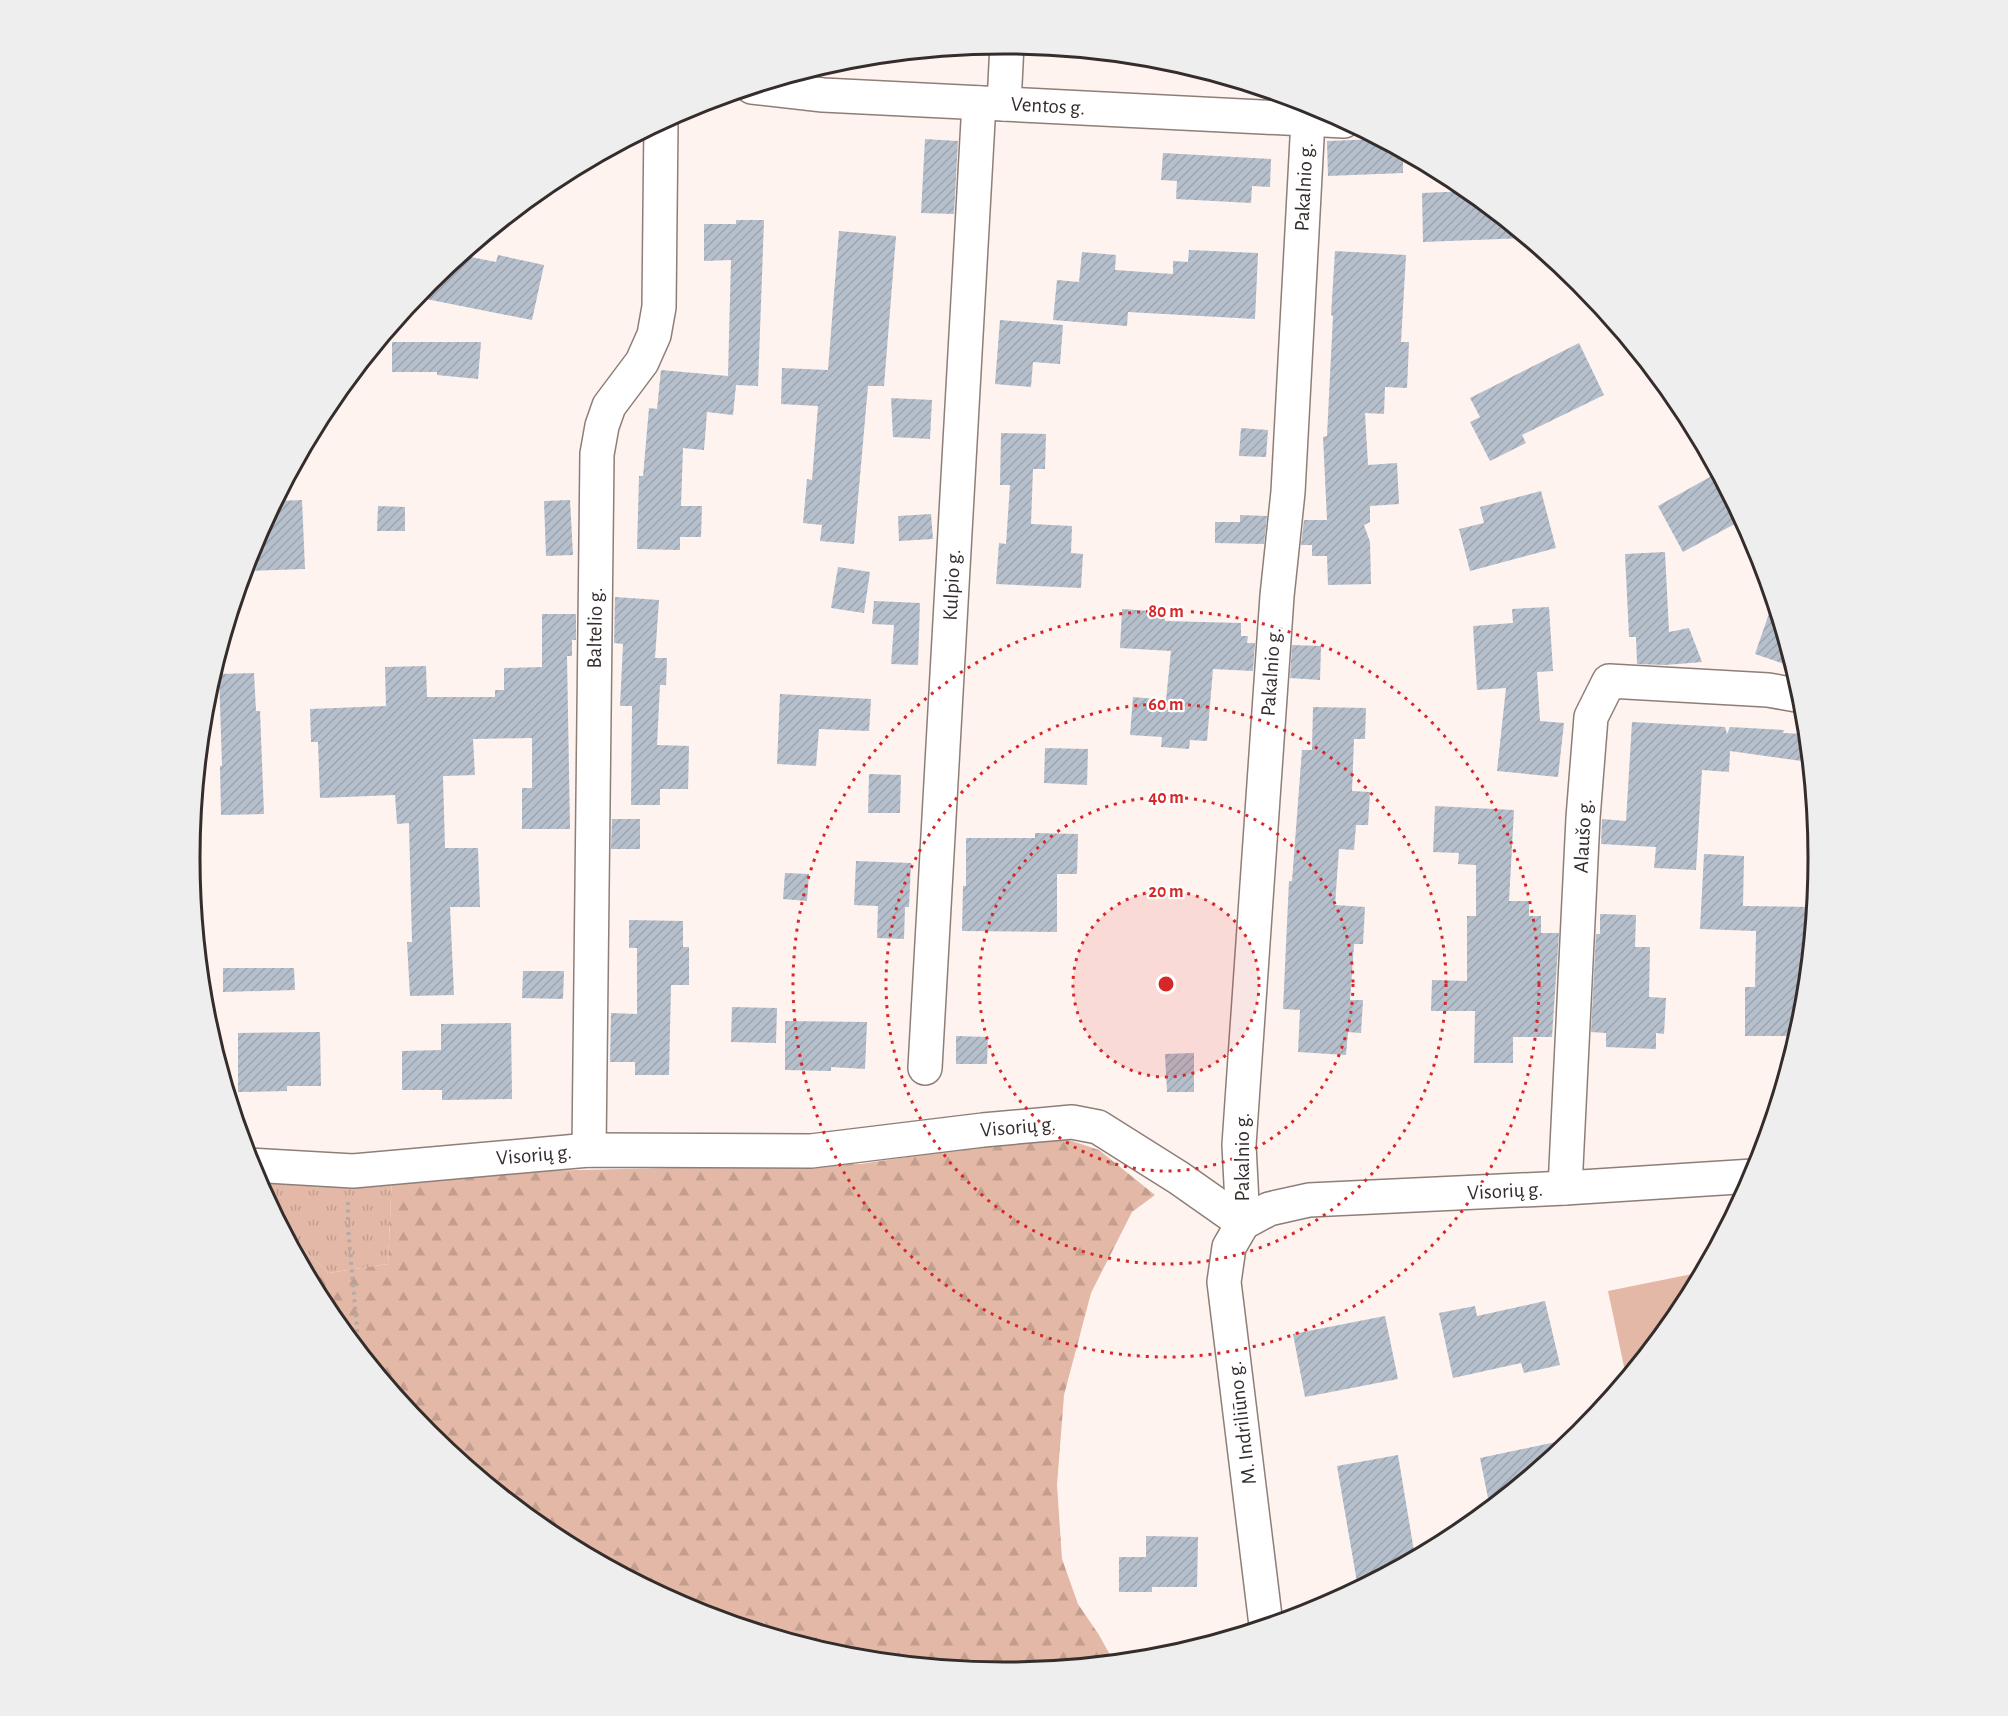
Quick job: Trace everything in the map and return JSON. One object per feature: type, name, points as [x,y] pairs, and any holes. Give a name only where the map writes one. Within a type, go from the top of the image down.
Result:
[{"type":"street","name":"Kulpio g.","points":[[925,1068],[992,103],[1004,54]]},
{"type":"street","name":"Ventos g.","points":[[771,89],[992,103],[1318,118]]},
{"type":"street","name":"Pakalnio g.","points":[[1243,1223],[1239,1145],[1276,596],[1326,121]]},
{"type":"street","name":"Baltelio g.","points":[[589,1150],[597,454],[602,426],[609,406],[642,362],[654,335],[659,307],[661,131]]},
{"type":"street","name":"Alaušo g.","points":[[1565,1188],[1583,818],[1591,717],[1609,681],[1768,690],[1791,694]]},
{"type":"street","name":"Visorių g.","points":[[261,1166],[353,1171],[589,1150],[811,1151],[983,1130],[1072,1122],[1098,1127],[1179,1178],[1243,1223],[1269,1209],[1309,1200],[1742,1177]]},
{"type":"street","name":"M. Indriliūno g.","points":[[1243,1223],[1229,1247],[1224,1282],[1265,1618]]},
{"type":"path","points":[[353,1171],[348,1197],[348,1228],[358,1336]]},
{"type":"green space","points":[[1069,1140],[1099,1150],[1155,1195],[1132,1212],[1091,1293],[1064,1395],[1057,1485],[1062,1559],[1078,1604],[1110,1655],[1004,1662],[951,1660],[847,1647],[796,1635],[746,1619],[696,1601],[648,1579],[557,1527],[515,1496],[435,1427],[366,1347],[335,1305],[303,1250],[328,1273],[388,1264],[392,1174],[860,1164],[1016,1141]]},
{"type":"green space","points":[[263,1171],[392,1174],[388,1264],[328,1273],[304,1250],[283,1214]]},
{"type":"green space","points":[[1692,1274],[1673,1305],[1624,1368],[1608,1291]]},
{"type":"building","points":[[925,139],[958,141],[954,214],[921,213]]},
{"type":"building","points":[[1365,140],[1403,160],[1403,173],[1328,176],[1327,141]]},
{"type":"building","points":[[1163,153],[1271,159],[1270,187],[1252,186],[1251,203],[1176,199],[1177,181],[1161,180]]},
{"type":"building","points":[[1455,192],[1515,238],[1423,242],[1422,193]]},
{"type":"building","points":[[736,220],[764,220],[758,386],[736,385],[733,415],[707,412],[704,450],[683,448],[681,506],[702,506],[701,537],[680,537],[680,550],[637,549],[639,476],[643,476],[649,408],[657,409],[661,370],[728,376],[731,260],[704,261],[704,224],[736,224]]},
{"type":"building","points":[[839,231],[896,236],[884,386],[868,386],[854,544],[820,541],[822,525],[803,523],[807,479],[812,480],[818,406],[781,404],[782,368],[828,370]]},
{"type":"building","points":[[1189,250],[1258,253],[1255,319],[1128,312],[1127,326],[1053,320],[1057,280],[1079,282],[1082,252],[1116,255],[1115,270],[1173,274],[1173,261],[1188,262]]},
{"type":"building","points":[[1335,251],[1406,255],[1401,342],[1409,342],[1407,388],[1385,387],[1384,414],[1365,413],[1368,465],[1397,463],[1399,504],[1370,506],[1370,522],[1364,525],[1370,542],[1371,584],[1328,585],[1327,556],[1312,556],[1312,545],[1301,545],[1304,520],[1327,520],[1323,437],[1327,436]]},
{"type":"building","points":[[498,255],[544,265],[532,320],[426,299],[471,257],[496,262]]},
{"type":"building","points":[[1000,320],[1063,325],[1060,364],[1033,362],[1031,387],[995,384]]},
{"type":"building","points":[[392,342],[481,342],[478,379],[437,375],[437,372],[392,372]]},
{"type":"building","points":[[1579,343],[1604,395],[1522,435],[1526,443],[1490,461],[1470,422],[1480,417],[1470,398]]},
{"type":"building","points":[[891,398],[932,400],[930,439],[893,437]]},
{"type":"building","points":[[1241,428],[1268,430],[1266,457],[1239,456]]},
{"type":"building","points":[[1001,433],[1046,434],[1045,469],[1033,469],[1031,524],[1072,526],[1071,553],[1083,554],[1081,588],[996,584],[999,543],[1006,544],[1010,485],[1000,485]]},
{"type":"building","points":[[1711,476],[1735,524],[1683,552],[1658,506]]},
{"type":"building","points":[[1541,491],[1556,548],[1470,571],[1459,529],[1484,523],[1480,507]]},
{"type":"building","points":[[302,500],[305,569],[254,571],[261,550],[284,501]]},
{"type":"building","points":[[570,500],[573,555],[546,556],[544,501]]},
{"type":"building","points":[[378,506],[405,507],[405,531],[377,531]]},
{"type":"building","points":[[931,514],[933,539],[899,541],[898,516]]},
{"type":"building","points":[[1240,515],[1267,516],[1264,544],[1215,543],[1215,522],[1240,522]]},
{"type":"building","points":[[1665,552],[1669,632],[1689,628],[1702,662],[1665,665],[1637,664],[1636,637],[1629,637],[1625,554]]},
{"type":"building","points":[[838,567],[870,572],[864,613],[831,608]]},
{"type":"building","points":[[615,597],[659,600],[655,658],[667,658],[666,685],[660,685],[657,745],[689,746],[688,789],[660,789],[660,805],[631,805],[632,706],[620,706],[623,644],[614,643]]},
{"type":"building","points":[[874,601],[920,603],[918,665],[891,664],[894,625],[872,624]]},
{"type":"building","points":[[1549,607],[1553,671],[1537,672],[1540,721],[1564,723],[1558,777],[1497,771],[1506,688],[1477,690],[1473,626],[1513,623],[1512,609]]},
{"type":"building","points":[[1122,609],[1165,612],[1165,621],[1241,623],[1241,636],[1248,636],[1247,643],[1255,643],[1253,671],[1213,669],[1207,741],[1190,740],[1189,749],[1161,747],[1162,737],[1130,735],[1133,697],[1166,700],[1171,651],[1120,648]]},
{"type":"building","points":[[1769,613],[1784,664],[1755,654]]},
{"type":"building","points":[[542,614],[576,614],[576,640],[572,640],[572,656],[567,656],[570,829],[522,829],[522,788],[532,788],[532,738],[473,739],[475,775],[443,776],[445,848],[478,848],[480,907],[450,907],[454,995],[410,996],[407,942],[412,942],[409,823],[397,824],[395,795],[320,798],[318,742],[311,742],[310,709],[386,706],[385,667],[426,666],[427,697],[495,697],[495,690],[504,690],[504,668],[542,667]]},
{"type":"building","points":[[1292,645],[1321,646],[1320,680],[1290,678]]},
{"type":"building","points":[[254,673],[256,711],[260,711],[264,814],[221,815],[219,683],[221,674]]},
{"type":"building","points":[[780,694],[871,699],[869,731],[819,729],[816,766],[777,764]]},
{"type":"building","points":[[1313,707],[1366,708],[1365,739],[1354,739],[1352,791],[1370,792],[1368,825],[1356,825],[1354,850],[1339,849],[1335,905],[1365,907],[1363,944],[1354,944],[1350,1000],[1363,1000],[1361,1033],[1348,1032],[1346,1055],[1298,1052],[1300,1010],[1283,1009],[1289,881],[1292,881],[1302,750],[1312,750]]},
{"type":"building","points":[[1632,722],[1725,727],[1727,734],[1730,727],[1784,730],[1783,733],[1798,734],[1802,761],[1730,751],[1729,772],[1702,770],[1696,870],[1654,868],[1656,847],[1601,844],[1602,819],[1626,821]]},
{"type":"building","points":[[1045,748],[1088,749],[1087,785],[1044,783]]},
{"type":"building","points":[[869,774],[901,775],[900,813],[868,813]]},
{"type":"building","points":[[1435,806],[1514,810],[1509,901],[1529,901],[1529,916],[1541,916],[1541,933],[1559,933],[1552,1037],[1513,1037],[1513,1063],[1474,1063],[1475,1011],[1431,1011],[1432,980],[1467,981],[1467,916],[1476,916],[1476,865],[1458,864],[1459,853],[1433,852]]},
{"type":"building","points":[[612,819],[640,819],[640,849],[611,849]]},
{"type":"building","points":[[1035,833],[1078,834],[1077,874],[1057,874],[1057,932],[962,931],[963,886],[966,886],[966,838],[1035,838]]},
{"type":"building","points":[[1704,854],[1744,856],[1743,906],[1806,907],[1801,963],[1788,1036],[1745,1036],[1745,987],[1755,987],[1756,931],[1700,929]]},
{"type":"building","points":[[856,861],[911,863],[909,907],[905,907],[904,939],[877,938],[878,906],[854,905]]},
{"type":"building","points":[[785,873],[809,874],[807,901],[783,899]]},
{"type":"building","points":[[1600,914],[1636,915],[1635,947],[1650,947],[1649,997],[1666,998],[1664,1034],[1656,1033],[1656,1049],[1606,1047],[1606,1033],[1591,1032],[1596,934],[1600,934]]},
{"type":"building","points":[[629,920],[683,921],[683,947],[689,947],[689,985],[671,985],[669,1075],[635,1075],[635,1062],[610,1062],[611,1013],[637,1014],[637,948],[629,948]]},
{"type":"building","points":[[223,968],[294,968],[295,990],[223,992]]},
{"type":"building","points":[[523,971],[564,971],[563,999],[522,998]]},
{"type":"building","points":[[732,1007],[777,1008],[776,1043],[731,1042]]},
{"type":"building","points":[[785,1021],[867,1022],[865,1069],[831,1067],[831,1071],[785,1070]]},
{"type":"building","points":[[511,1023],[512,1099],[442,1100],[442,1090],[402,1090],[402,1051],[441,1050],[441,1024]]},
{"type":"building","points":[[320,1032],[321,1086],[287,1086],[287,1091],[238,1092],[238,1033]]},
{"type":"building","points":[[956,1036],[988,1037],[987,1064],[956,1064]]},
{"type":"building","points":[[1194,1053],[1194,1092],[1167,1092],[1165,1054]]},
{"type":"building","points":[[1545,1301],[1560,1365],[1524,1373],[1521,1363],[1453,1378],[1439,1313],[1475,1306],[1477,1316]]},
{"type":"building","points":[[1385,1316],[1398,1379],[1305,1397],[1293,1334]]},
{"type":"building","points":[[1556,1442],[1488,1499],[1480,1458]]},
{"type":"building","points":[[1398,1455],[1414,1549],[1357,1581],[1337,1466]]},
{"type":"building","points":[[1146,1536],[1198,1537],[1197,1587],[1152,1587],[1152,1592],[1119,1592],[1119,1557],[1146,1557]]}]
